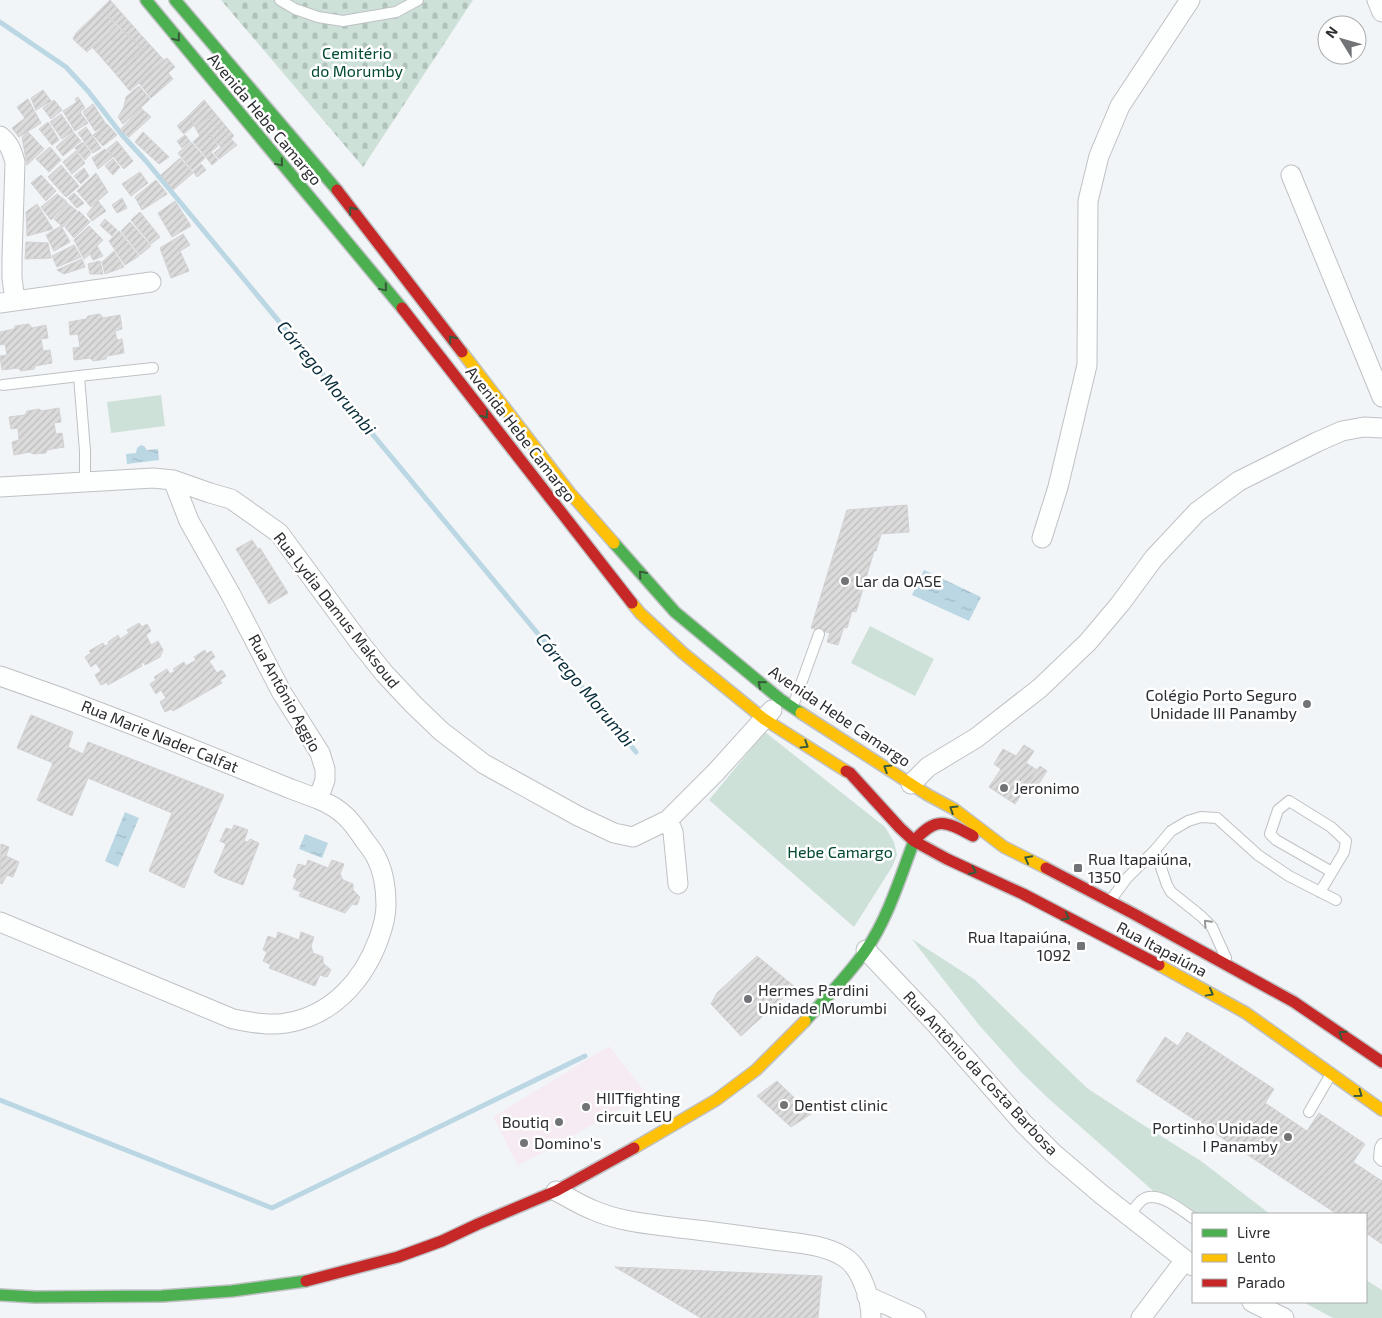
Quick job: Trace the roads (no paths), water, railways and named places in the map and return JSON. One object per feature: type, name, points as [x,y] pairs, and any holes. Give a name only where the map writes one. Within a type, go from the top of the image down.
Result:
[{"type":"main road","name":"Avenida Hebe Camargo","points":[[146,0],[416,325],[640,613],[683,653],[764,719],[850,773],[914,841]]},
{"type":"main road","name":"Avenida Hebe Camargo","points":[[175,0],[337,190],[570,492],[675,612],[786,704],[928,795]]},
{"type":"main road","name":"Rua Itapaiúna","points":[[928,795],[954,809],[1004,846],[1186,942],[1294,1002],[1382,1062]]},
{"type":"main road","points":[[0,1295],[35,1297],[162,1296],[232,1291],[301,1282],[374,1263],[442,1241],[556,1190],[616,1159],[716,1100],[756,1070],[794,1034],[844,978],[866,950],[890,904],[914,841],[930,826],[944,822],[978,838],[1004,846]]},
{"type":"main road","name":"Rua Itapaiúna","points":[[914,841],[947,859],[1023,894],[1111,941],[1148,953],[1246,1013],[1382,1110]]},
{"type":"main road","points":[[930,862],[936,859],[947,859]]},
{"type":"main road","points":[[890,904],[912,878]]},
{"type":"main road","points":[[1162,942],[1167,940],[1186,942]]},
{"type":"street","points":[[1042,538],[1058,487],[1087,365],[1088,201],[1098,156],[1120,106],[1190,0]]},
{"type":"street","points":[[1377,0],[1382,12]]},
{"type":"street","points":[[0,136],[12,150],[15,162],[12,268],[8,302],[151,282]]},
{"type":"street","points":[[1291,175],[1382,397]]},
{"type":"street","points":[[911,784],[928,767],[976,738],[1046,681],[1088,642],[1120,604],[1154,558],[1197,512],[1239,481],[1317,442],[1342,431],[1364,427],[1382,428]]},
{"type":"street","name":"Rua Lydia Damus Maksoud","points":[[0,487],[154,478],[173,480],[231,499],[279,533],[384,673],[441,731],[484,764],[578,816],[614,833],[633,837],[668,820],[716,772],[764,719],[786,704]]},
{"type":"street","name":"Rua Antônio Aggio","points":[[173,480],[189,521],[231,595],[282,693],[320,753],[325,769],[325,780],[318,798]]},
{"type":"street","name":"Rua Marie Nader Calfat","points":[[0,676],[74,702],[291,789],[318,798]]},
{"type":"street","points":[[0,922],[233,1019],[249,1022],[285,1023],[314,1015],[333,1003],[348,990],[363,971],[382,931],[386,905],[383,877],[377,858],[352,822],[335,807],[318,798]]},
{"type":"street","points":[[668,820],[673,832],[678,884]]},
{"type":"street","name":"Rua Antônio da Costa Barbosa","points":[[866,950],[935,1023],[1023,1124],[1080,1177],[1189,1263]]},
{"type":"street","points":[[556,1190],[594,1211],[635,1222],[728,1233],[816,1247],[836,1253],[846,1258],[862,1279],[871,1310],[871,1318]]},
{"type":"street","points":[[1141,1318],[1189,1263]]},
{"type":"street","points":[[867,1296],[916,1318]]},
{"type":"street","points":[[1254,1303],[1284,1318]]},
{"type":"lane","points":[[280,0],[295,9],[318,17],[343,21],[396,12],[418,0]]},
{"type":"lane","points":[[3,385],[153,368]]},
{"type":"lane","points":[[79,376],[85,451],[85,482]]},
{"type":"lane","points":[[786,704],[819,634]]},
{"type":"lane","points":[[1320,892],[1332,872],[1344,852],[1346,841],[1331,827],[1289,801],[1278,810],[1270,834],[1276,840],[1332,872]]},
{"type":"lane","points":[[1109,902],[1127,878],[1171,831],[1188,821],[1201,817],[1217,818],[1258,855],[1290,876],[1336,900]]},
{"type":"lane","points":[[1155,850],[1170,892],[1212,927],[1218,937],[1229,966]]},
{"type":"lane","points":[[1309,1112],[1331,1074]]},
{"type":"lane","points":[[1382,1144],[1379,1158],[1382,1161]]},
{"type":"lane","points":[[1129,1216],[1142,1201],[1148,1197],[1156,1196],[1170,1202],[1192,1217]]},
{"type":"water","points":[[141,445],[147,450],[158,449],[159,460],[127,464],[126,454],[136,453],[137,448]]},
{"type":"water","points":[[924,570],[981,597],[969,621],[912,595]]},
{"type":"water","points":[[125,812],[139,818],[118,867],[105,861]]},
{"type":"water","points":[[305,834],[328,843],[322,858],[299,849]]},
{"type":"waterway","name":"Córrego Morumbi","points":[[0,22],[66,67],[88,91],[122,135],[146,161],[636,752]]},
{"type":"waterway","points":[[0,1100],[272,1208],[585,1056]]},
{"type":"place","name":"Lar da OASE","points":[[845,581]]},
{"type":"place","name":"Colégio Porto Seguro Unidade III Panamby","points":[[1307,704]]},
{"type":"place","name":"Jeronimo","points":[[1004,788]]},
{"type":"place","name":"Rua Itapaiúna, 1350","points":[[1078,868]]},
{"type":"place","name":"Rua Itapaiúna, 1092","points":[[1081,946]]},
{"type":"place","name":"Hermes Pardini Unidade Morumbi","points":[[748,999]]},
{"type":"place","name":"Dentist clinic","points":[[784,1105]]},
{"type":"place","name":"HIITfighting circuit LEU","points":[[586,1107]]},
{"type":"place","name":"Boutiq","points":[[559,1122]]},
{"type":"place","name":"Portinho Unidade I Panamby","points":[[1288,1137]]},
{"type":"place","name":"Domino's","points":[[524,1143]]},
{"type":"park label","name":"Cemitério do Morumby","points":[[357,62]]},
{"type":"park label","name":"Hebe Camargo","points":[[840,852]]}]
